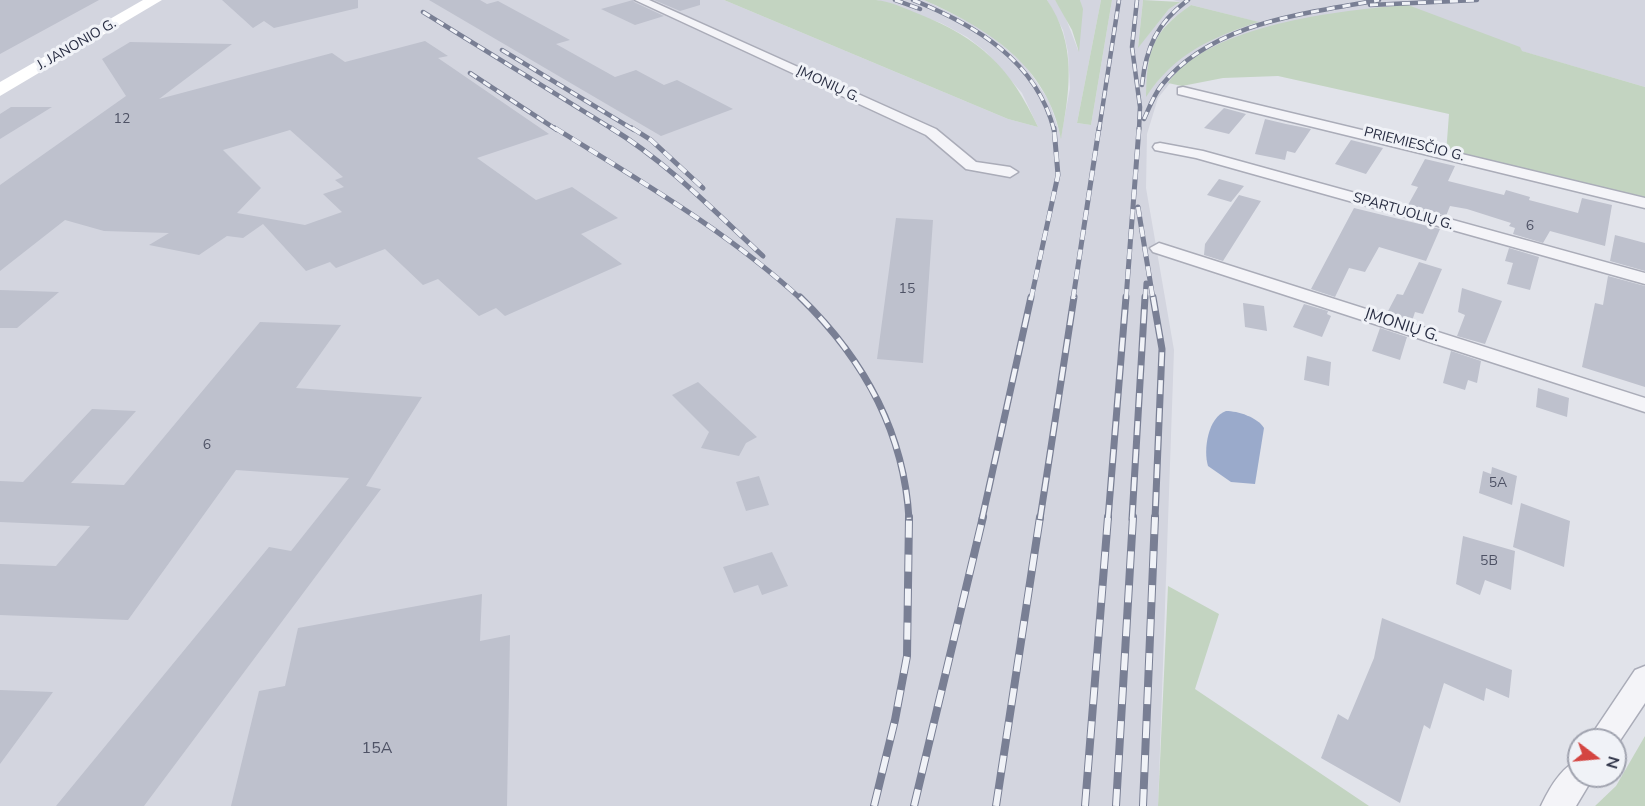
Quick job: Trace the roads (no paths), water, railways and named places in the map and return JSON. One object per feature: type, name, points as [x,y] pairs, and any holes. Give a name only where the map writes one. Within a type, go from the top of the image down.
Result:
[{"type":"main road","name":"J. JANONIO G.","points":[[0,90],[154,0]]},
{"type":"street","name":"ĮMONIŲ G.","points":[[640,0],[931,132],[971,166],[1010,172]]},
{"type":"street","name":"PRIEMIESČIO G.","points":[[1183,91],[1645,203]]},
{"type":"street","name":"SPARTUOLIŲ G.","points":[[1160,147],[1198,154],[1645,279]]},
{"type":"street","name":"ĮMONIŲ G.","points":[[1159,248],[1645,405]]},
{"type":"street","points":[[1611,728],[1645,679]]},
{"type":"street","points":[[1557,806],[1570,788]]},
{"type":"water","points":[[1226,411],[1247,415],[1264,428],[1255,484],[1231,482],[1208,466],[1206,452],[1208,435],[1215,420]]},
{"type":"railway","points":[[895,0],[920,9]]},
{"type":"railway","points":[[913,0],[959,21],[1000,48],[1033,84],[1045,105],[1054,130]]},
{"type":"railway","points":[[1099,130],[1119,0]]},
{"type":"railway","points":[[1137,0],[1132,47],[1140,107],[1139,130]]},
{"type":"railway","points":[[1142,85],[1150,47],[1155,37],[1168,18],[1188,0]]},
{"type":"railway","points":[[1144,119],[1161,86],[1182,65],[1206,48],[1233,34],[1291,16],[1379,0]]},
{"type":"railway","points":[[1370,5],[1477,0]]},
{"type":"railway","points":[[423,12],[614,130]]},
{"type":"railway","points":[[502,50],[634,130]]},
{"type":"railway","points":[[470,73],[557,130]]},
{"type":"railway","points":[[555,128],[651,187],[713,229],[773,274],[801,299]]},
{"type":"railway","points":[[632,128],[651,140],[703,188]]},
{"type":"railway","points":[[1031,299],[1058,175],[1054,128]]},
{"type":"railway","points":[[1073,299],[1099,128]]},
{"type":"railway","points":[[1126,299],[1139,128]]},
{"type":"railway","points":[[614,130],[671,172],[763,256]]},
{"type":"railway","points":[[1138,207],[1153,299]]},
{"type":"railway","points":[[1145,299],[1146,283]]},
{"type":"railway","points":[[800,297],[842,345],[876,398],[899,456],[909,519]]},
{"type":"railway","points":[[982,519],[1031,297]]},
{"type":"railway","points":[[1040,519],[1074,297]]},
{"type":"railway","points":[[1108,519],[1126,297]]},
{"type":"railway","points":[[1132,519],[1145,297]]},
{"type":"railway","points":[[1153,297],[1162,349],[1155,519]]},
{"type":"railway","points":[[914,806],[983,517]]},
{"type":"railway","points":[[996,806],[1040,517]]},
{"type":"railway","points":[[1085,806],[1108,517]]},
{"type":"railway","points":[[1116,806],[1133,517]]},
{"type":"railway","points":[[1143,806],[1155,517]]},
{"type":"railway","points":[[874,806],[895,720],[907,656],[909,519]]}]
